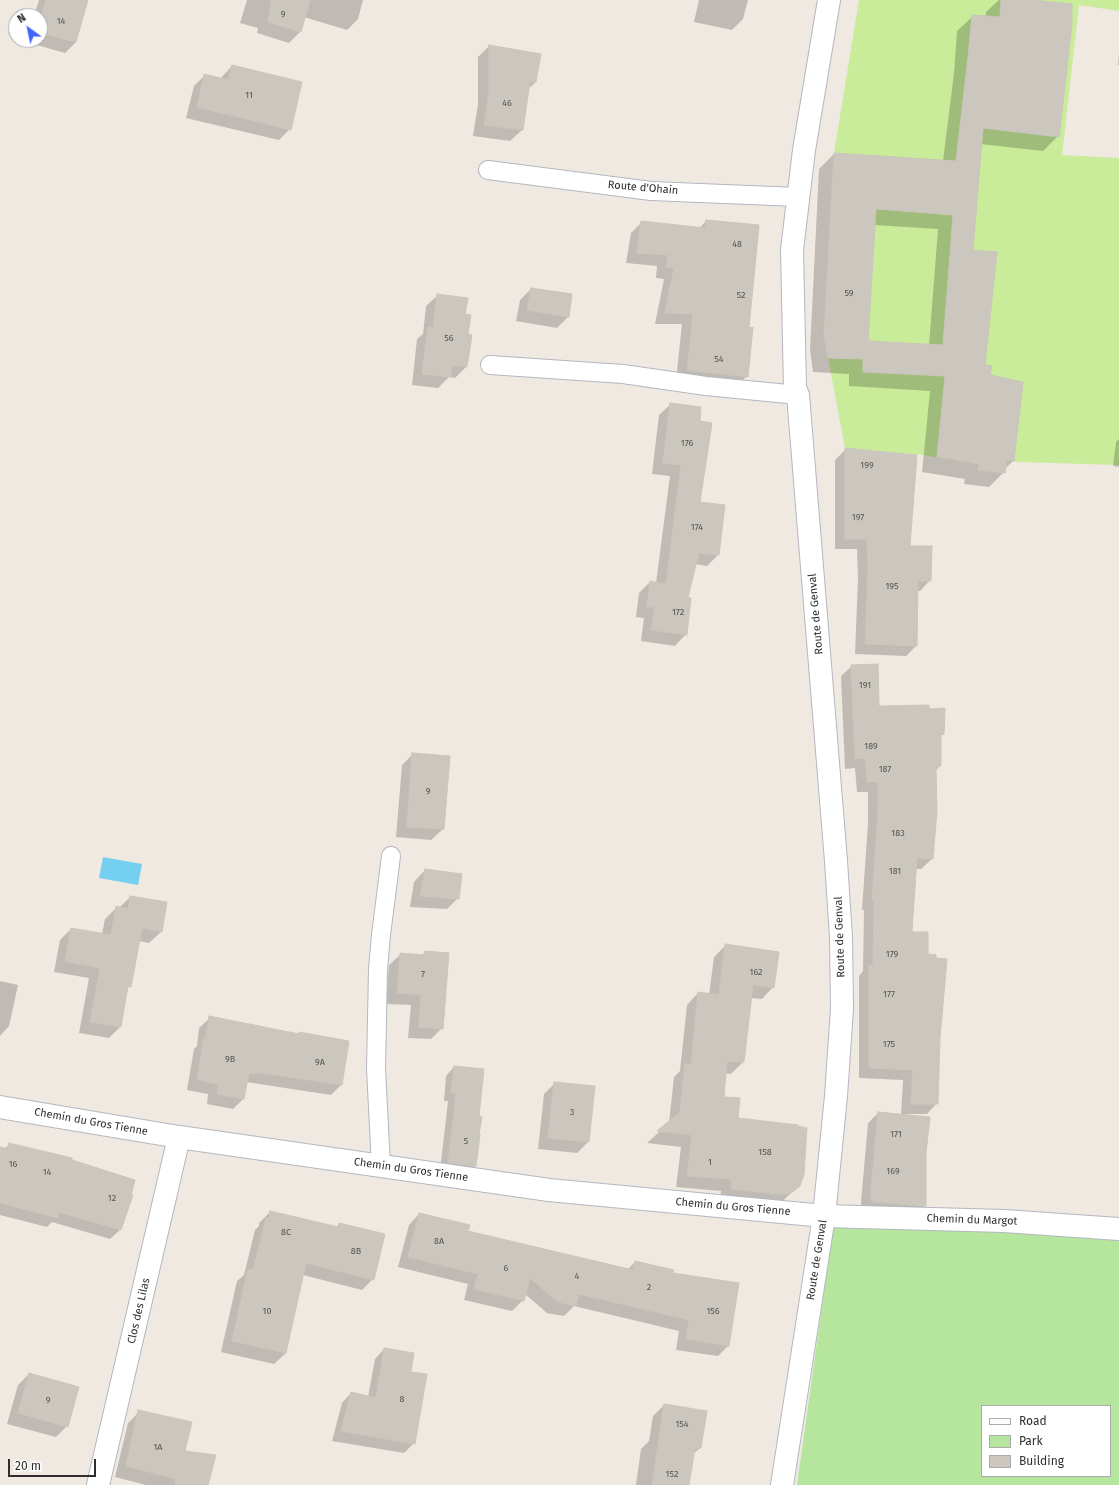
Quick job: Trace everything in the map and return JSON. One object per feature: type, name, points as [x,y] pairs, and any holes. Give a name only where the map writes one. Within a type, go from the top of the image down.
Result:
[{"type":"main road","points":[[797,391],[792,250],[804,150],[829,0]]},
{"type":"main road","name":"Route de Genval","points":[[782,1485],[824,1216],[836,1096],[842,1009],[841,937],[836,853],[797,391]]},
{"type":"main road","name":"Chemin du Gros Tienne","points":[[0,1107],[179,1137],[549,1190],[824,1216]]},
{"type":"main road","name":"Clos des Lilas","points":[[98,1485],[179,1137]]},
{"type":"main road","name":"Chemin du Margot","points":[[824,1216],[1004,1221],[1119,1229]]},
{"type":"lane","name":"Route d'Ohain","points":[[488,170],[650,191],[798,198]]},
{"type":"lane","points":[[490,365],[623,374],[706,386],[797,391]]},
{"type":"lane","points":[[381,1166],[376,1069],[378,969],[391,856]]},
{"type":"green space","points":[[859,0],[1119,0],[1119,11],[1079,5],[1062,155],[1119,158],[1119,465],[1017,462],[980,457],[971,463],[922,455],[845,448],[828,358],[829,250],[834,153]]},
{"type":"green space","points":[[835,1213],[1119,1224],[1119,1485],[797,1485]]},
{"type":"water","points":[[103,857],[142,864],[138,885],[99,878]]},
{"type":"building","points":[[46,0],[88,0],[76,42],[48,35],[48,8],[44,8]]},
{"type":"building","points":[[271,0],[310,0],[301,32],[268,22]]},
{"type":"building","points":[[1001,0],[1033,0],[1072,4],[1072,25],[1059,137],[983,128],[973,250],[997,252],[985,365],[992,366],[990,375],[1023,382],[1014,461],[1007,460],[1005,473],[978,470],[979,464],[937,457],[945,376],[863,372],[863,359],[828,358],[824,335],[834,153],[956,161],[972,15],[1000,17]],"holes":[[[876,209],[953,215],[943,345],[868,341]]]},
{"type":"building","points":[[489,45],[541,54],[536,82],[530,82],[523,130],[484,125],[489,92]]},
{"type":"building","points":[[232,65],[302,82],[291,130],[197,107],[204,74],[228,80]]},
{"type":"building","points":[[706,220],[759,225],[749,328],[753,327],[748,377],[687,370],[693,314],[665,313],[674,268],[666,267],[668,255],[637,253],[641,221],[705,228]]},
{"type":"building","points":[[531,288],[572,294],[569,317],[527,310]]},
{"type":"building","points":[[437,294],[468,298],[465,314],[471,315],[468,334],[472,335],[467,367],[452,365],[450,377],[422,374],[428,327],[433,328]]},
{"type":"building","points":[[670,403],[701,407],[700,421],[712,423],[700,502],[725,505],[719,555],[699,553],[688,597],[691,598],[687,635],[651,630],[655,607],[647,607],[650,581],[666,584],[681,465],[663,463]]},
{"type":"building","points":[[845,448],[917,455],[910,546],[932,546],[931,581],[918,581],[917,646],[865,644],[868,568],[867,539],[845,539]]},
{"type":"building","points":[[878,664],[879,706],[929,705],[929,709],[945,708],[944,734],[941,735],[941,766],[936,767],[937,811],[933,859],[917,858],[912,932],[928,932],[928,954],[936,955],[936,958],[947,959],[940,1038],[938,1104],[911,1104],[913,1070],[869,1068],[869,965],[873,966],[874,900],[872,900],[878,812],[878,782],[867,782],[865,758],[855,759],[851,665]]},
{"type":"building","points":[[412,753],[450,756],[444,829],[407,827]]},
{"type":"building","points":[[425,869],[462,874],[459,899],[420,896]]},
{"type":"building","points":[[130,896],[167,902],[162,932],[142,928],[131,987],[128,986],[121,1027],[90,1022],[100,968],[65,961],[71,928],[111,935],[116,906],[128,909]]},
{"type":"building","points":[[725,944],[779,952],[774,988],[753,985],[744,1062],[727,1061],[724,1097],[740,1098],[738,1118],[798,1125],[807,1128],[804,1175],[800,1186],[790,1194],[731,1189],[732,1179],[687,1176],[692,1135],[657,1131],[680,1112],[685,1064],[691,1064],[698,992],[719,995]]},
{"type":"building","points":[[425,951],[449,953],[443,1029],[419,1027],[421,995],[397,993],[400,953],[424,955]]},
{"type":"building","points":[[209,1016],[299,1034],[299,1032],[349,1041],[342,1085],[256,1072],[256,1074],[249,1073],[244,1099],[217,1094],[218,1084],[197,1080]]},
{"type":"building","points":[[454,1066],[484,1069],[479,1116],[482,1117],[476,1166],[448,1163],[456,1093],[451,1092]]},
{"type":"building","points":[[554,1082],[595,1086],[589,1142],[548,1138]]},
{"type":"building","points":[[878,1112],[930,1117],[926,1153],[926,1206],[872,1202],[871,1191]]},
{"type":"building","points":[[9,1143],[72,1158],[72,1160],[135,1180],[131,1195],[133,1195],[121,1230],[59,1212],[58,1218],[0,1203],[0,1147],[8,1149]]},
{"type":"building","points":[[270,1211],[338,1227],[339,1223],[385,1234],[374,1280],[306,1263],[286,1353],[232,1341],[248,1269],[253,1270],[266,1218],[269,1218]]},
{"type":"building","points":[[419,1213],[470,1225],[468,1231],[633,1270],[635,1261],[674,1270],[673,1273],[739,1283],[729,1346],[686,1339],[689,1320],[579,1294],[576,1306],[558,1302],[530,1278],[524,1301],[474,1289],[478,1274],[408,1257]]},
{"type":"building","points":[[384,1348],[414,1353],[411,1372],[427,1374],[415,1444],[341,1431],[351,1392],[376,1398]]},
{"type":"building","points":[[29,1373],[79,1387],[68,1427],[18,1413]]},
{"type":"building","points":[[664,1404],[707,1411],[701,1448],[695,1448],[689,1485],[652,1485]]},
{"type":"building","points":[[138,1410],[192,1422],[185,1451],[216,1455],[208,1485],[175,1485],[176,1479],[126,1466]]}]
